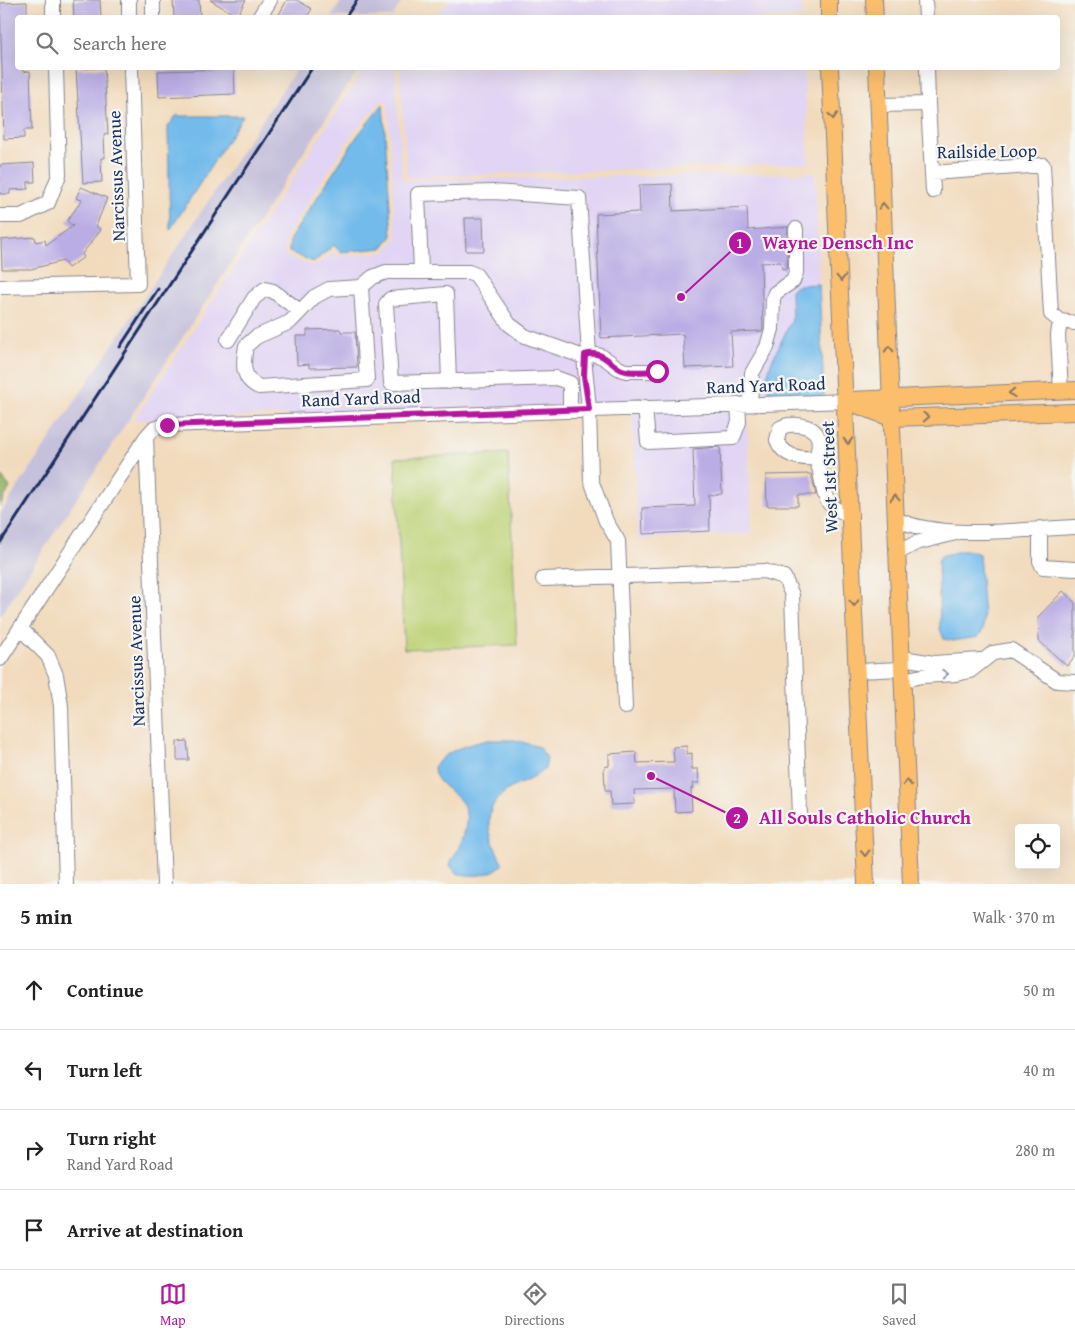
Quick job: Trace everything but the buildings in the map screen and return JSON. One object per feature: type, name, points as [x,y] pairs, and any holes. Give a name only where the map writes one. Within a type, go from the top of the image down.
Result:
[{"type":"main road","points":[[829,0],[829,15]]},
{"type":"main road","points":[[874,0],[875,15]]},
{"type":"main road","name":"West 1st Street","points":[[830,70],[866,884]]},
{"type":"main road","points":[[877,70],[911,884]]},
{"type":"main road","points":[[846,401],[1068,391]]},
{"type":"main road","points":[[846,401],[891,418],[1075,412]]},
{"type":"street","points":[[53,0],[54,15]]},
{"type":"street","points":[[129,0],[130,15]]},
{"type":"street","points":[[153,0],[153,15]]},
{"type":"street","points":[[261,15],[270,0]]},
{"type":"street","points":[[925,0],[926,15]]},
{"type":"street","points":[[0,216],[21,216],[48,204],[59,175],[56,70]]},
{"type":"street","name":"Narcissus Avenue","points":[[0,287],[138,284],[131,70]]},
{"type":"street","name":"Railside Loop","points":[[927,70],[932,173],[1043,166],[1051,314],[1060,321],[1058,335],[1068,391]]},
{"type":"street","points":[[878,104],[928,104]]},
{"type":"street","points":[[932,173],[933,192]]},
{"type":"street","points":[[421,271],[418,194],[493,192],[578,198],[591,480],[606,522],[618,541],[625,707]]},
{"type":"street","points":[[645,407],[648,442],[733,438],[752,373],[766,347],[772,329],[775,293],[793,281],[796,273],[796,229]]},
{"type":"street","points":[[361,288],[367,380],[259,387],[251,384],[246,376],[243,364],[246,346],[256,337],[290,322],[314,297],[328,289],[361,288],[373,277],[386,272],[469,272],[476,276],[509,324],[525,336],[586,355],[605,357],[621,370],[657,371]]},
{"type":"street","points":[[228,340],[254,298],[265,289],[273,291],[300,311]]},
{"type":"street","points":[[449,382],[446,294],[390,299],[386,304],[391,383],[449,382],[556,378],[570,383],[570,410]]},
{"type":"street","points":[[1060,321],[1075,323]]},
{"type":"street","name":"Rand Yard Road","points":[[0,658],[146,437],[154,430],[167,425],[846,401]]},
{"type":"street","points":[[787,403],[788,424]]},
{"type":"street","points":[[788,424],[812,430],[816,434],[819,446],[816,458],[826,499],[836,510],[851,516]]},
{"type":"street","points":[[788,424],[778,432],[777,440],[783,451],[796,457],[816,458]]},
{"type":"street","name":"Narcissus Avenue","points":[[146,437],[164,884]]},
{"type":"street","points":[[896,519],[918,526],[960,532],[1075,527]]},
{"type":"street","points":[[1040,528],[1040,561],[1043,567],[1075,569]]},
{"type":"street","points":[[897,553],[916,543],[960,532]]},
{"type":"street","points":[[543,579],[764,571],[784,577],[792,595],[800,816]]},
{"type":"street","points":[[20,628],[48,656],[56,674],[61,706],[66,884]]},
{"type":"street","points":[[902,669],[922,676],[963,672],[970,670],[994,653],[1011,650],[1057,681],[1075,682]]},
{"type":"street","points":[[857,671],[902,669],[934,663],[983,660]]},
{"type":"shaded area","points":[[342,0],[403,0],[393,15],[332,15]]},
{"type":"shaded area","points":[[450,0],[801,0],[802,15],[436,15]]},
{"type":"shaded area","points":[[296,70],[358,70],[0,616],[0,514]]},
{"type":"shaded area","points":[[364,70],[395,70],[402,177],[404,180],[815,173],[819,284],[799,285],[790,304],[792,319],[785,337],[773,398],[746,400],[752,533],[638,540],[632,404],[134,420]],"holes":[[[383,99],[388,104],[396,239],[385,252],[340,256],[334,252],[315,267],[287,257],[284,252],[286,236],[353,133]]]},
{"type":"shaded area","points":[[400,70],[804,70],[809,163],[407,177]]},
{"type":"green space","points":[[508,453],[517,645],[404,649],[395,458]]},
{"type":"green space","points":[[0,475],[10,487],[0,506]]},
{"type":"water","points":[[383,104],[392,236],[382,248],[340,252],[334,245],[314,262],[289,252],[290,239],[358,135]]},
{"type":"water","points":[[176,116],[243,116],[170,230],[168,127]]},
{"type":"water","points":[[819,284],[824,396],[773,398],[765,383],[771,363],[792,319],[791,290],[799,285]]},
{"type":"water","points":[[960,551],[974,551],[979,554],[984,618],[983,630],[978,637],[953,641],[944,639],[940,629],[938,561],[941,556]]},
{"type":"water","points":[[488,740],[515,740],[539,747],[547,758],[545,769],[541,773],[511,788],[500,796],[493,805],[489,823],[490,833],[503,864],[487,874],[469,875],[456,873],[450,865],[464,836],[466,813],[460,800],[439,780],[435,774],[434,767],[451,752]]},
{"type":"railway","points":[[347,15],[357,0]]},
{"type":"railway","points":[[0,543],[311,70]]},
{"type":"railway","points":[[120,347],[158,289]]},
{"type":"place","name":"Wayne Densch Inc","points":[[681,297]]},
{"type":"place","name":"All Souls Catholic Church","points":[[651,776]]},
{"type":"route","points":[[167,425],[589,409],[584,376],[585,355],[596,354],[605,357],[621,370],[657,371]]}]
